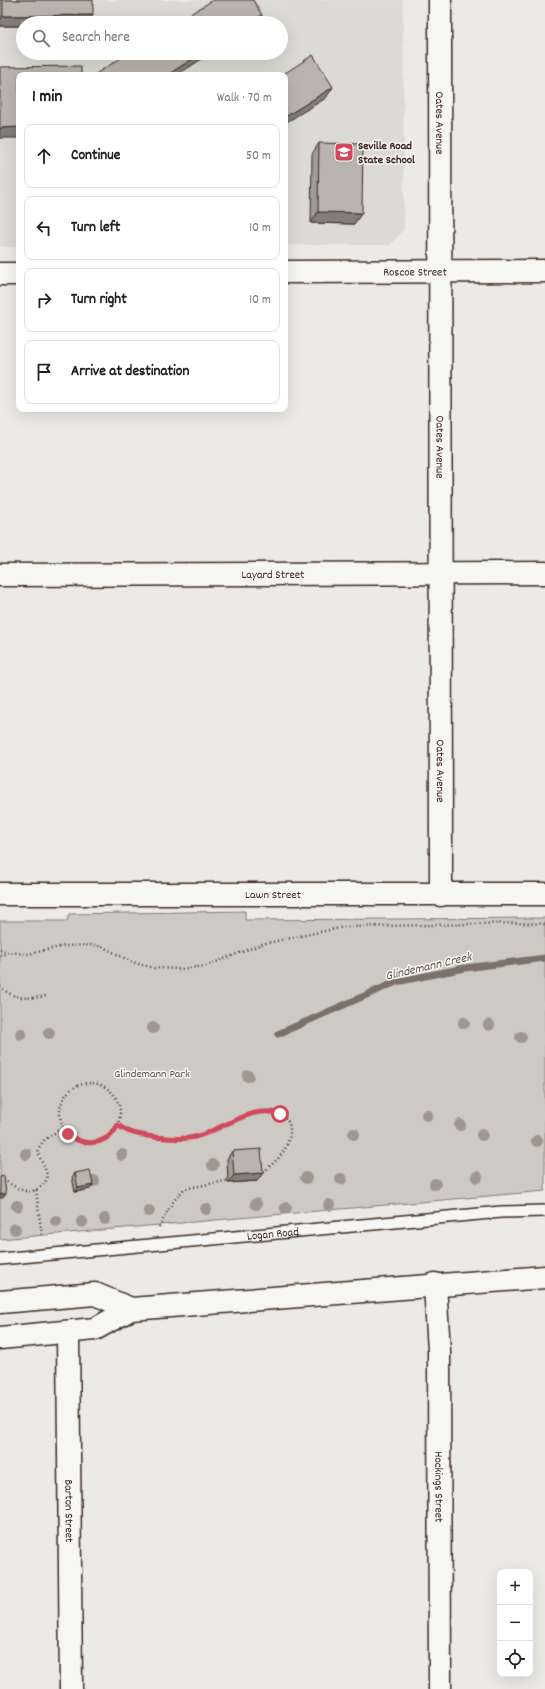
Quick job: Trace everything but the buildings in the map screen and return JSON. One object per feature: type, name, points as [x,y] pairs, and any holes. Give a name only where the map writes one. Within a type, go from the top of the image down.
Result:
[{"type":"street","name":"Oates Avenue","points":[[440,0],[441,895]]},
{"type":"street","name":"Roscoe Street","points":[[288,272],[545,271]]},
{"type":"street","points":[[0,274],[16,274]]},
{"type":"street","name":"Layard Street","points":[[0,574],[545,573]]},
{"type":"street","name":"Lawn Street","points":[[0,894],[545,894]]},
{"type":"street","points":[[0,1338],[96,1330],[131,1309],[435,1284],[545,1277]]},
{"type":"street","name":"Hockings Street","points":[[435,1284],[439,1351],[440,1689]]},
{"type":"street","points":[[0,1302],[95,1294],[131,1309]]},
{"type":"street","name":"Barton Street","points":[[68,1332],[71,1689]]},
{"type":"lane","name":"Logan Road","points":[[0,1259],[501,1212],[545,1210]]},
{"type":"path","points":[[0,949],[7,952],[29,954],[64,946],[92,945],[103,948],[132,962],[154,968],[180,969],[206,966],[262,944],[344,927],[515,923],[545,924]]},
{"type":"path","points":[[0,956],[7,952]]},
{"type":"path","points":[[0,986],[9,994],[16,997],[32,998],[46,996]]},
{"type":"path","points":[[86,1082],[99,1084],[111,1090],[116,1096],[120,1110],[118,1125],[109,1137],[95,1143],[80,1142],[74,1139],[63,1128],[59,1115],[61,1102],[68,1091],[86,1082]]},
{"type":"path","points":[[118,1125],[128,1132],[137,1134],[181,1138],[195,1137],[208,1133],[254,1114],[274,1112],[280,1114],[286,1117],[289,1121],[290,1133],[286,1146],[274,1164],[257,1178]]},
{"type":"path","points":[[0,1179],[3,1179],[25,1191],[36,1190],[47,1178],[46,1170],[38,1152],[40,1147],[46,1139],[63,1128]]},
{"type":"path","points":[[150,1245],[165,1214],[184,1189],[235,1180]]},
{"type":"path","points":[[36,1190],[44,1256]]},
{"type":"shaded area","name":"Seville Road State School","points":[[0,0],[403,0],[404,229],[390,245],[288,245],[288,72],[16,72],[16,247],[0,247]]},
{"type":"green space","name":"Glindemann Park","points":[[245,911],[245,920],[545,918],[545,1191],[0,1239],[0,921],[67,921],[69,914]]},
{"type":"waterway","name":"Glindemann Creek","points":[[278,1034],[396,982],[465,968],[545,958]]},
{"type":"place","name":"Seville Road State School","points":[[344,152]]},
{"type":"route","points":[[68,1134],[80,1142],[95,1143],[109,1137],[118,1125],[128,1132],[137,1134],[164,1138],[185,1138],[208,1133],[231,1122],[254,1114],[274,1112],[280,1114]]}]
